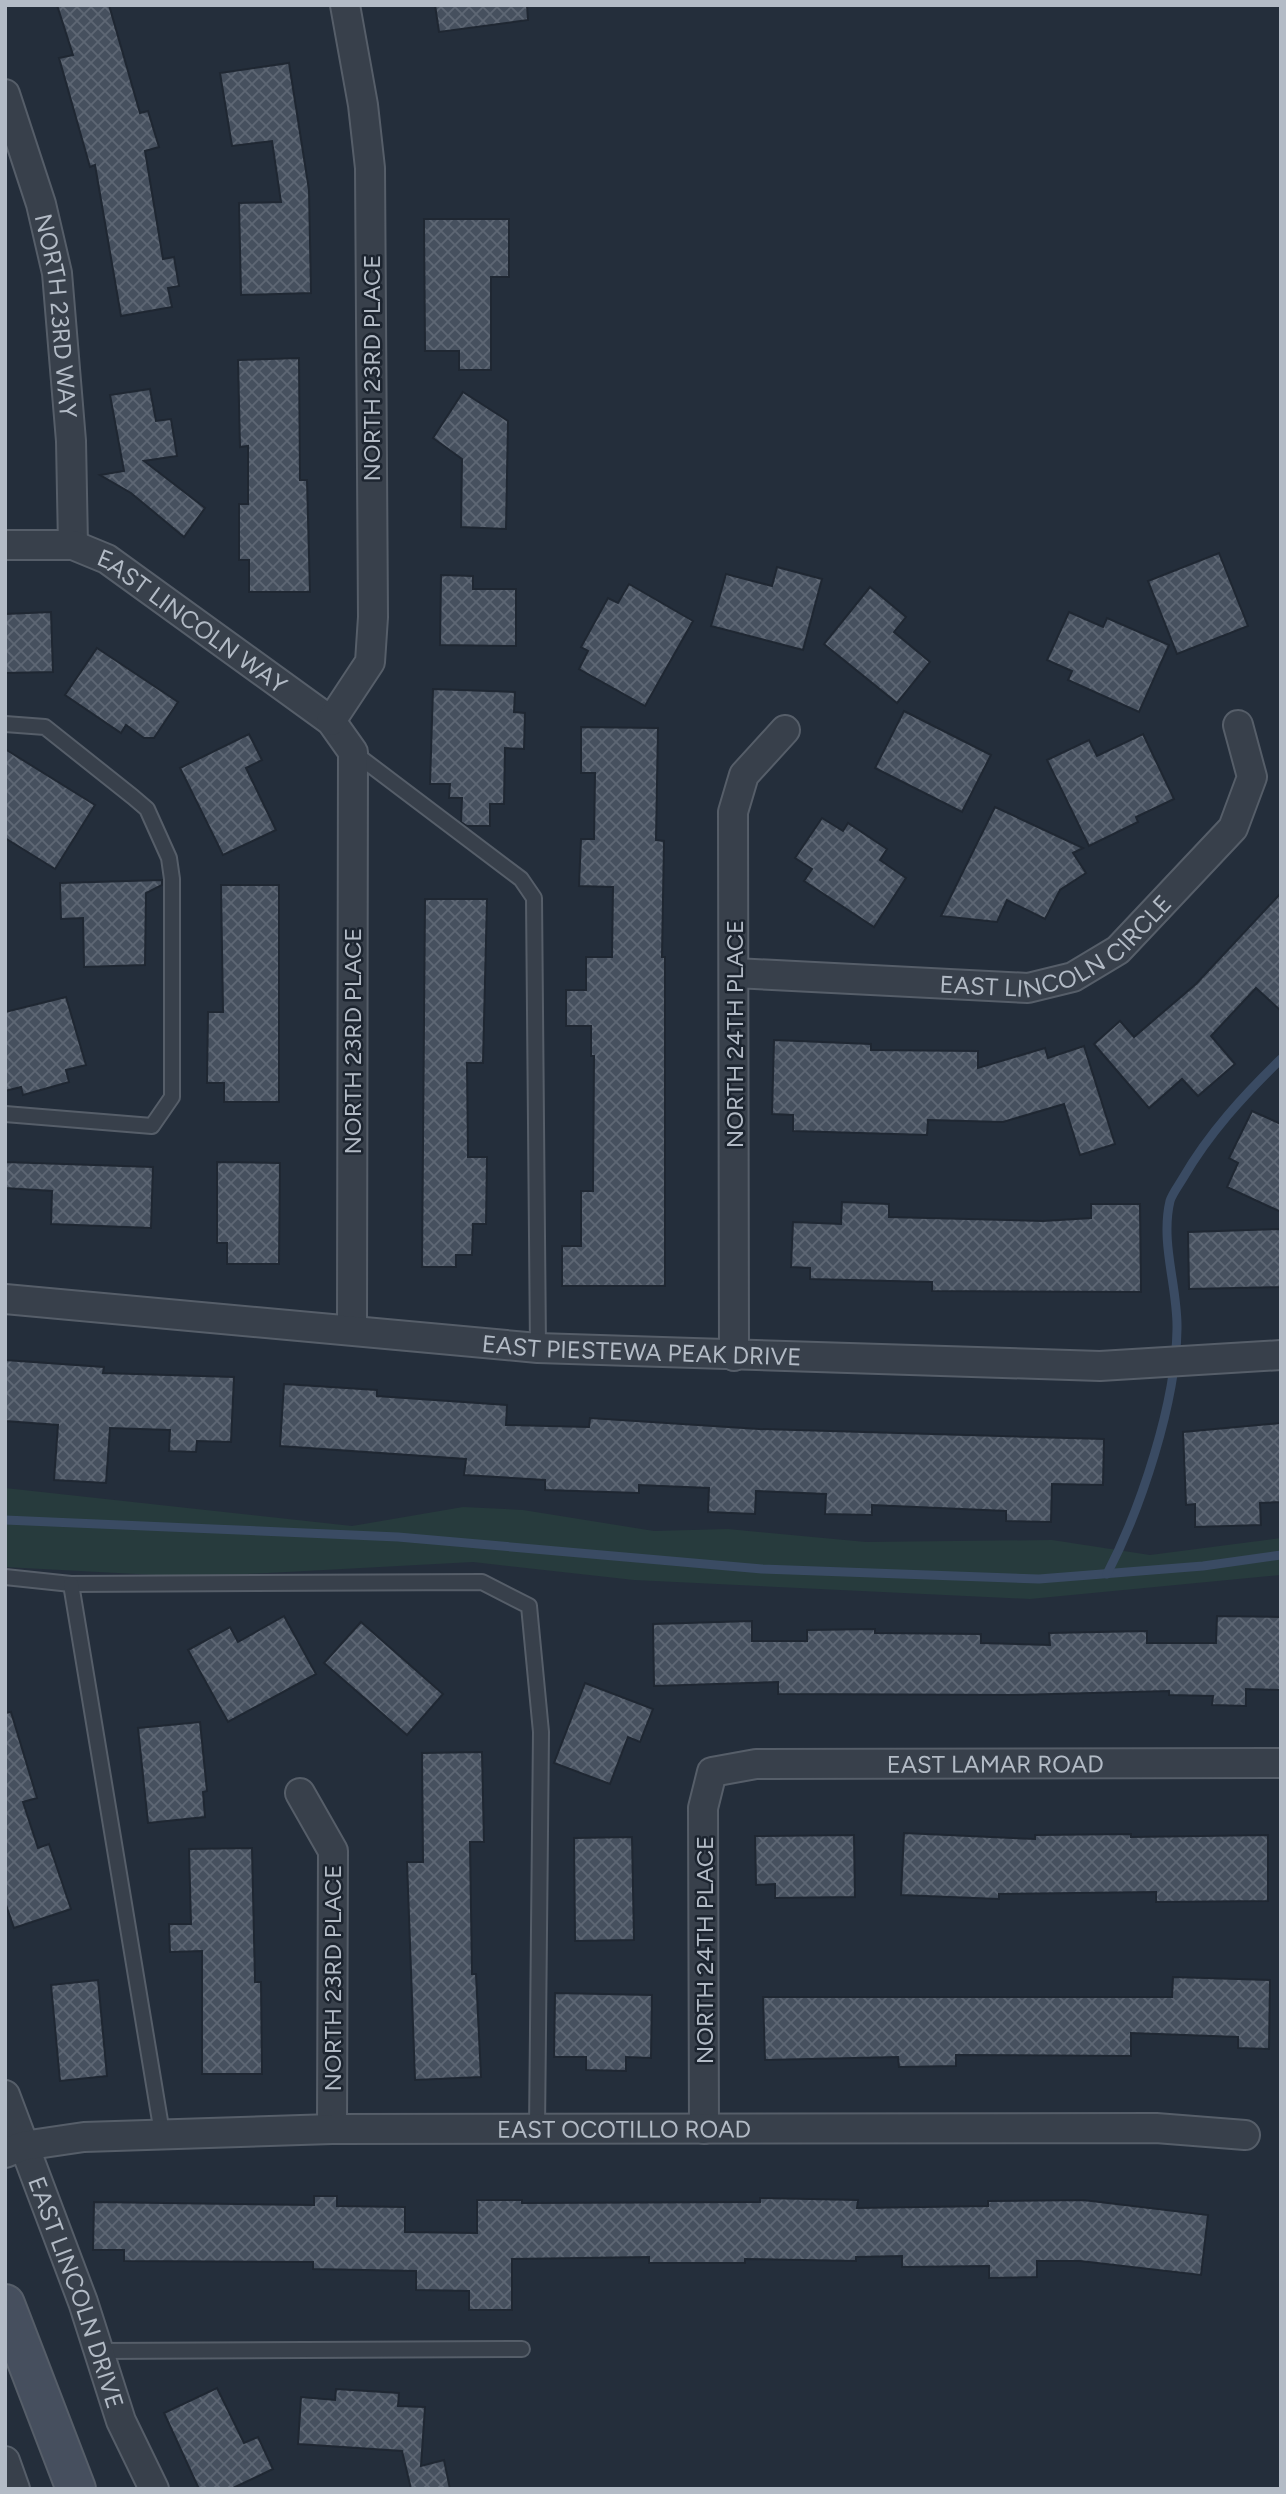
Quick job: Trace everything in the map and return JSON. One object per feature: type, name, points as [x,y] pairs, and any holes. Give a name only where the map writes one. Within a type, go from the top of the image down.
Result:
[{"type":"main road","points":[[5,2304],[76,2489]]},
{"type":"street","name":"NORTH 23RD PLACE","points":[[331,721],[370,662],[373,617],[370,168],[363,105],[345,5]]},
{"type":"street","name":"NORTH 23RD WAY","points":[[5,94],[41,204],[57,273],[71,441],[73,545]]},
{"type":"street","name":"EAST LINCOLN WAY","points":[[5,545],[73,545],[107,559],[331,721],[353,752]]},
{"type":"street","name":"EAST LINCOLN CIRCLE","points":[[735,973],[1028,988],[1073,977],[1118,950],[1233,828],[1252,777],[1238,725]]},
{"type":"street","name":"NORTH 24TH PLACE","points":[[734,1356],[733,812],[744,775],[785,730]]},
{"type":"street","name":"NORTH 23RD PLACE","points":[[352,1329],[353,752]]},
{"type":"street","name":"EAST PIESTEWA PEAK DRIVE","points":[[5,1299],[538,1348],[1100,1366],[1281,1354]]},
{"type":"street","name":"EAST LAMAR ROAD","points":[[712,1772],[756,1764],[1281,1763]]},
{"type":"street","name":"NORTH 24TH PLACE","points":[[704,2129],[703,1808],[712,1772]]},
{"type":"street","name":"NORTH 23RD PLACE","points":[[300,1793],[333,1851],[332,2129]]},
{"type":"street","name":"EAST LINCOLN DRIVE","points":[[5,2095],[14,2149],[99,2351],[121,2421],[154,2489]]},
{"type":"street","name":"EAST OCOTILLO ROAD","points":[[14,2149],[84,2137],[332,2129],[1156,2129],[1245,2135]]},
{"type":"street","points":[[5,2461],[15,2489]]},
{"type":"lane","points":[[5,724],[45,727],[133,797],[147,809],[169,858],[172,879],[172,1097],[152,1126],[5,1114]]},
{"type":"lane","points":[[353,752],[521,879],[534,898],[538,1348]]},
{"type":"lane","points":[[5,1577],[71,1584],[482,1582],[529,1606],[541,1732],[537,2130]]},
{"type":"lane","points":[[71,1584],[162,2133]]},
{"type":"lane","points":[[99,2351],[522,2349]]},
{"type":"green space","points":[[5,1488],[352,1526],[463,1507],[523,1510],[654,1531],[728,1529],[866,1542],[1052,1540],[1150,1555],[1281,1538],[1281,1575],[1030,1599],[634,1580],[473,1562],[192,1577],[5,1567]]},
{"type":"building","points":[[57,5],[109,5],[140,113],[148,111],[159,147],[145,151],[163,259],[174,257],[179,286],[168,288],[172,307],[121,316],[95,165],[90,167],[59,58],[73,55]]},
{"type":"building","points":[[435,5],[527,5],[528,20],[439,32]]},
{"type":"building","points":[[289,63],[309,190],[311,293],[241,295],[239,203],[281,202],[272,141],[232,146],[220,73]]},
{"type":"building","points":[[424,219],[509,219],[509,277],[491,277],[491,370],[459,370],[459,351],[425,351]]},
{"type":"building","points":[[299,358],[300,480],[307,480],[310,592],[249,592],[249,560],[239,560],[239,504],[248,504],[248,446],[240,447],[238,360]]},
{"type":"building","points":[[150,389],[156,421],[171,419],[177,456],[144,461],[205,508],[184,537],[131,493],[100,475],[124,471],[110,395]]},
{"type":"building","points":[[463,392],[508,421],[506,529],[461,527],[462,459],[433,438]]},
{"type":"building","points":[[1219,553],[1248,626],[1177,654],[1148,581]]},
{"type":"building","points":[[777,567],[822,579],[803,650],[711,626],[726,574],[772,586]]},
{"type":"building","points":[[441,575],[473,576],[473,589],[516,589],[516,646],[440,645]]},
{"type":"building","points":[[629,584],[693,621],[645,706],[579,669],[588,651],[581,647],[608,598],[618,603]]},
{"type":"building","points":[[870,587],[906,617],[894,632],[930,662],[897,703],[824,644]]},
{"type":"building","points":[[51,612],[53,672],[5,673],[5,614]]},
{"type":"building","points":[[1069,612],[1103,627],[1107,618],[1169,645],[1139,712],[1068,680],[1072,671],[1047,660]]},
{"type":"building","points":[[97,648],[178,702],[154,738],[144,738],[126,725],[121,733],[65,695]]},
{"type":"building","points":[[433,689],[515,692],[514,712],[525,713],[524,749],[505,748],[504,804],[490,804],[490,826],[467,826],[461,822],[462,798],[449,798],[450,784],[430,784]]},
{"type":"building","points":[[904,711],[991,755],[962,812],[875,768]]},
{"type":"building","points":[[581,727],[658,728],[656,840],[664,841],[662,957],[665,957],[665,1286],[562,1286],[562,1246],[581,1246],[581,1191],[593,1191],[594,1056],[591,1056],[591,1026],[566,1026],[566,990],[586,990],[586,957],[612,957],[613,887],[579,886],[581,839],[594,839],[595,773],[581,773]]},
{"type":"building","points":[[249,734],[262,760],[246,768],[276,830],[223,855],[180,768]]},
{"type":"building","points":[[1143,734],[1174,799],[1136,817],[1138,822],[1089,846],[1047,760],[1089,740],[1097,756]]},
{"type":"building","points":[[5,749],[95,805],[55,869],[5,838]]},
{"type":"building","points":[[995,807],[1083,848],[1073,853],[1086,873],[1060,890],[1045,919],[1007,900],[997,922],[941,916]]},
{"type":"building","points":[[822,818],[843,831],[848,823],[887,849],[880,860],[906,878],[874,927],[804,881],[812,869],[795,858]]},
{"type":"building","points":[[162,880],[162,885],[146,893],[145,965],[84,967],[83,918],[61,919],[60,883]]},
{"type":"building","points":[[221,885],[279,885],[279,1102],[224,1102],[224,1083],[207,1083],[208,1012],[223,1012]]},
{"type":"building","points":[[1281,893],[1281,1011],[1256,988],[1211,1036],[1235,1064],[1198,1096],[1182,1079],[1149,1108],[1094,1044],[1120,1021],[1134,1037],[1196,984]]},
{"type":"building","points":[[425,899],[487,899],[483,1063],[467,1063],[468,1157],[487,1157],[486,1224],[473,1224],[472,1255],[456,1255],[456,1267],[422,1267]]},
{"type":"building","points":[[66,997],[86,1065],[66,1070],[69,1082],[23,1095],[21,1087],[5,1091],[5,1012]]},
{"type":"building","points":[[774,1040],[871,1044],[871,1050],[978,1051],[978,1068],[1045,1048],[1048,1058],[1084,1046],[1115,1144],[1080,1155],[1064,1104],[1003,1122],[928,1120],[927,1135],[793,1131],[793,1115],[772,1114]]},
{"type":"building","points":[[1252,1111],[1281,1124],[1281,1212],[1227,1187],[1238,1163],[1229,1158]]},
{"type":"building","points":[[5,1162],[153,1167],[151,1228],[51,1224],[52,1191],[5,1188]]},
{"type":"building","points":[[217,1162],[280,1163],[279,1264],[227,1264],[227,1243],[217,1243]]},
{"type":"building","points":[[842,1202],[889,1204],[889,1217],[1043,1221],[1091,1218],[1091,1204],[1140,1204],[1141,1292],[932,1291],[932,1282],[810,1279],[810,1268],[791,1267],[793,1222],[841,1224]]},
{"type":"building","points":[[1281,1229],[1281,1287],[1189,1289],[1188,1232]]},
{"type":"building","points":[[5,1360],[104,1367],[103,1373],[234,1377],[231,1442],[197,1441],[196,1452],[169,1451],[170,1430],[110,1428],[106,1483],[54,1480],[58,1425],[5,1421]]},
{"type":"building","points":[[284,1384],[377,1390],[377,1396],[507,1405],[506,1425],[589,1427],[590,1418],[759,1429],[1104,1439],[1103,1485],[1052,1484],[1051,1522],[1006,1521],[1006,1511],[872,1505],[872,1515],[825,1514],[826,1494],[756,1491],[755,1514],[708,1512],[709,1488],[639,1485],[639,1493],[545,1490],[545,1480],[464,1475],[466,1459],[280,1446]]},
{"type":"building","points":[[1281,1423],[1281,1502],[1260,1503],[1261,1525],[1195,1527],[1195,1504],[1186,1505],[1183,1432]]},
{"type":"building","points":[[284,1616],[316,1674],[228,1722],[188,1650],[230,1627],[238,1642]]},
{"type":"building","points":[[1217,1616],[1281,1617],[1281,1690],[1246,1689],[1246,1706],[1212,1705],[1213,1696],[1169,1695],[1169,1691],[1012,1695],[778,1694],[778,1682],[654,1686],[653,1624],[752,1621],[752,1641],[807,1641],[807,1630],[875,1629],[875,1633],[981,1634],[981,1643],[1050,1645],[1049,1633],[1147,1631],[1147,1643],[1216,1643]]},
{"type":"building","points":[[361,1622],[443,1694],[407,1735],[324,1663]]},
{"type":"building","points":[[585,1683],[653,1709],[640,1742],[628,1737],[610,1784],[554,1763]]},
{"type":"building","points":[[11,1712],[37,1798],[23,1802],[38,1848],[49,1844],[71,1909],[14,1928],[5,1902],[5,1713]]},
{"type":"building","points":[[200,1722],[207,1791],[203,1792],[205,1817],[148,1823],[138,1728]]},
{"type":"building","points":[[482,1752],[484,1842],[470,1842],[472,1974],[476,1974],[481,2077],[415,2080],[407,1862],[423,1862],[422,1753]]},
{"type":"building","points":[[904,1833],[1035,1839],[1035,1835],[1268,1835],[1268,1901],[1156,1902],[1156,1892],[999,1894],[999,1899],[901,1895]]},
{"type":"building","points":[[854,1835],[855,1897],[775,1898],[775,1884],[756,1885],[755,1836]]},
{"type":"building","points":[[632,1837],[634,1940],[575,1941],[574,1838]]},
{"type":"building","points":[[252,1848],[255,1982],[261,1982],[262,2074],[202,2074],[202,1951],[170,1952],[169,1924],[191,1924],[189,1849]]},
{"type":"building","points":[[1173,1977],[1270,1980],[1269,2049],[1238,2048],[1238,2037],[1131,2033],[1131,2056],[956,2055],[956,2066],[899,2067],[898,2057],[765,2060],[763,1997],[1172,1997]]},
{"type":"building","points":[[98,1980],[107,2076],[60,2081],[51,1985]]},
{"type":"building","points":[[555,1993],[652,1995],[651,2058],[626,2057],[626,2071],[586,2070],[586,2057],[554,2057]]},
{"type":"building","points":[[314,2196],[337,2196],[337,2206],[405,2207],[405,2232],[477,2233],[477,2200],[522,2200],[522,2203],[760,2202],[760,2198],[858,2200],[857,2208],[988,2206],[988,2201],[1083,2200],[1208,2215],[1201,2275],[1080,2261],[1037,2261],[1037,2277],[989,2278],[989,2266],[902,2267],[902,2256],[856,2257],[856,2261],[745,2259],[745,2263],[649,2263],[649,2257],[512,2259],[512,2310],[469,2310],[469,2291],[416,2290],[416,2271],[313,2269],[313,2262],[124,2261],[124,2250],[93,2250],[94,2202],[314,2205]]},
{"type":"building","points":[[217,2388],[244,2443],[258,2437],[273,2469],[231,2489],[199,2489],[164,2413]]},
{"type":"building","points":[[336,2389],[399,2393],[398,2406],[425,2407],[421,2466],[444,2460],[450,2489],[411,2489],[402,2451],[298,2444],[301,2397],[335,2400]]},
{"type":"waterway","points":[[1107,1574],[1144,1487],[1170,1389],[1177,1329],[1167,1233],[1170,1201],[1193,1161],[1216,1130],[1281,1059]]},
{"type":"waterway","points":[[5,1520],[398,1537],[762,1569],[1039,1579],[1203,1566],[1281,1555]]}]
